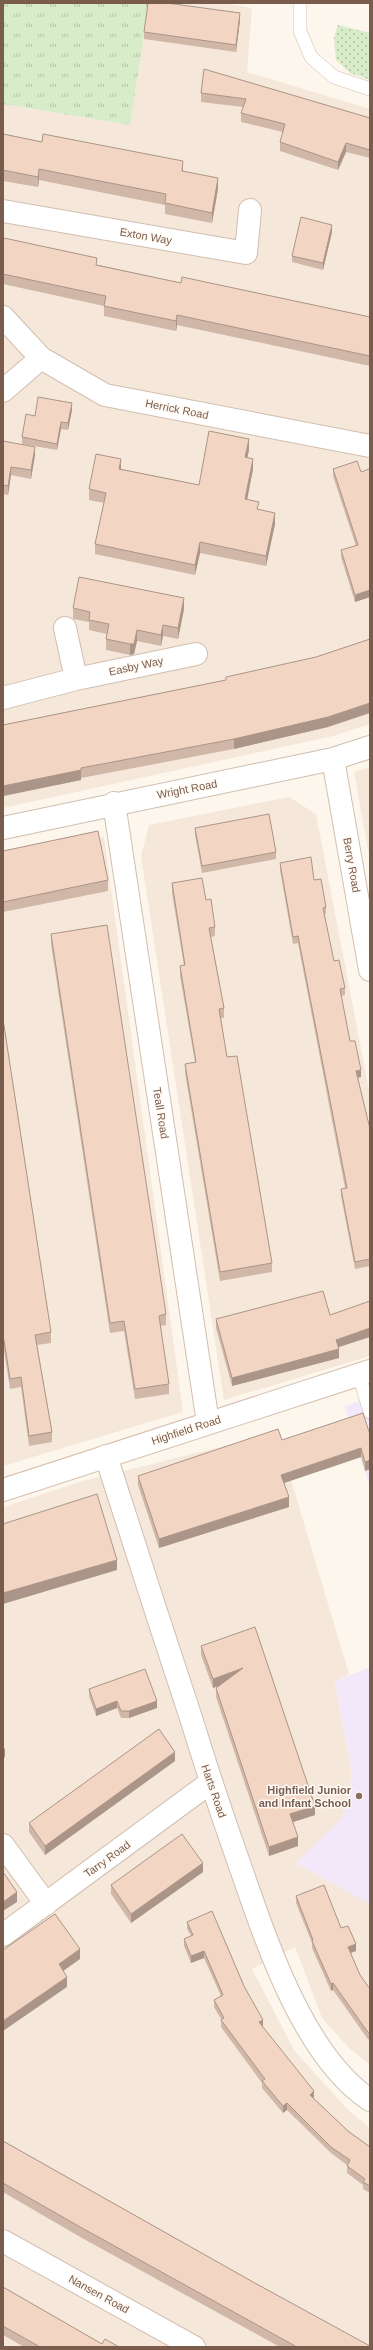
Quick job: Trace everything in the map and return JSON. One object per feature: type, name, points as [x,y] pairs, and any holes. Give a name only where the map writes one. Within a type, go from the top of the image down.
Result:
[{"type":"street","name":"Exton Way","points":[[3,211],[246,252],[250,210]]},
{"type":"street","name":"Herrick Road","points":[[3,317],[41,358],[105,395],[370,446]]},
{"type":"street","points":[[3,391],[41,358]]},
{"type":"street","points":[[65,628],[76,679]]},
{"type":"street","name":"Easby Way","points":[[3,698],[76,679],[196,654]]},
{"type":"street","name":"Wright Road","points":[[3,828],[114,803],[333,759],[370,747]]},
{"type":"street","name":"Berry Road","points":[[333,759],[370,970]]},
{"type":"street","name":"Teall Road","points":[[114,803],[208,1424]]},
{"type":"street","name":"Highfield Road","points":[[3,1490],[365,1373]]},
{"type":"street","name":"Harts Road","points":[[106,1456],[211,1782],[269,1950],[310,2031],[330,2063],[356,2090],[370,2100]]},
{"type":"street","name":"Tarry Road","points":[[3,1935],[211,1782]]},
{"type":"street","points":[[3,1845],[46,1904]]},
{"type":"street","name":"Nansen Road","points":[[3,2241],[194,2347]]},
{"type":"lane","points":[[300,3],[300,31],[311,57],[334,77],[370,89]]},
{"type":"lane","points":[[365,1373],[370,1412]]},
{"type":"shaded area","points":[[149,3],[222,3],[252,8],[247,72],[370,109],[370,724],[333,736],[3,808],[3,104],[130,125]]},
{"type":"shaded area","points":[[370,767],[370,860],[354,772]]},
{"type":"shaded area","points":[[289,797],[316,814],[370,1095],[370,1356],[224,1400],[141,856],[149,825]]},
{"type":"shaded area","points":[[104,837],[183,1412],[3,1466],[3,855]]},
{"type":"shaded area","points":[[370,1398],[370,1488],[345,1406]]},
{"type":"shaded area","points":[[277,1433],[349,1674],[335,1682],[352,1774],[342,1818],[296,1863],[370,1904],[370,2065],[349,2048],[322,2018],[295,1947],[252,1969],[294,2050],[348,2110],[370,2128],[370,2347],[3,2347],[3,1507],[83,1481]]},
{"type":"shaded area","name":"Highfield Junior and Infant School","points":[[370,1667],[370,1904],[296,1863],[342,1818],[352,1774],[335,1681]]},
{"type":"green space","points":[[3,3],[149,3],[130,125],[3,104]]},
{"type":"green space","points":[[338,25],[370,33],[370,80],[350,73],[336,60],[334,38]]},
{"type":"building","points":[[148,3],[167,3],[240,13],[236,45],[144,32]]},
{"type":"building","points":[[204,69],[370,118],[370,150],[346,143],[338,162],[280,142],[285,124],[241,113],[246,99],[201,93]]},
{"type":"building","points":[[3,134],[42,142],[43,134],[183,161],[182,171],[218,178],[212,213],[165,203],[166,194],[39,169],[38,177],[3,170]]},
{"type":"building","points":[[301,217],[332,225],[323,263],[292,256]]},
{"type":"building","points":[[4,238],[97,258],[96,265],[181,283],[182,277],[370,317],[370,356],[177,315],[176,321],[104,306],[106,296],[3,274]]},
{"type":"building","points":[[38,397],[72,403],[68,423],[61,422],[57,444],[22,437],[26,414],[35,416]]},
{"type":"building","points":[[209,431],[249,439],[245,457],[253,459],[245,499],[259,502],[257,509],[275,513],[266,556],[200,542],[195,565],[95,544],[106,493],[89,489],[96,454],[121,459],[119,469],[199,485]]},
{"type":"building","points":[[3,441],[35,447],[31,470],[11,467],[8,486],[3,485]]},
{"type":"building","points":[[357,461],[361,472],[369,469],[370,471],[370,590],[355,595],[341,550],[358,545],[333,469]]},
{"type":"building","points":[[79,577],[184,598],[178,628],[163,625],[161,635],[137,630],[134,644],[106,639],[109,624],[89,620],[90,612],[73,608]]},
{"type":"building","points":[[370,639],[370,703],[328,717],[234,739],[81,768],[81,770],[3,786],[3,725],[226,680],[226,677],[316,657]]},
{"type":"building","points":[[269,814],[276,852],[202,866],[195,828]]},
{"type":"building","points":[[98,831],[108,880],[3,902],[3,851]]},
{"type":"building","points":[[311,857],[314,880],[321,879],[326,907],[323,908],[334,961],[339,960],[345,988],[340,989],[350,1041],[355,1041],[361,1070],[356,1071],[370,1129],[370,1259],[355,1262],[341,1189],[347,1188],[298,936],[293,937],[280,863]]},
{"type":"building","points":[[202,878],[206,900],[211,899],[215,927],[209,928],[224,1008],[219,1009],[227,1057],[237,1056],[272,1263],[220,1272],[185,1064],[196,1062],[180,966],[185,965],[172,883]]},
{"type":"building","points":[[107,925],[166,1314],[159,1316],[169,1384],[135,1389],[124,1321],[110,1323],[51,934]]},
{"type":"building","points":[[3,1019],[51,1332],[35,1335],[52,1432],[29,1436],[21,1377],[10,1379],[3,1340]]},
{"type":"building","points":[[323,1291],[330,1315],[370,1301],[370,1328],[336,1340],[339,1349],[232,1378],[216,1319]]},
{"type":"building","points":[[363,1413],[370,1435],[370,1460],[365,1462],[361,1448],[281,1475],[289,1497],[159,1539],[138,1476],[278,1429],[282,1440]]},
{"type":"building","points":[[97,1494],[117,1560],[3,1593],[3,1524]]},
{"type":"building","points":[[255,1627],[315,1806],[290,1814],[298,1837],[269,1847],[216,1688],[243,1668],[213,1679],[201,1646]]},
{"type":"building","points":[[145,1669],[157,1701],[129,1711],[121,1711],[117,1701],[96,1709],[89,1689]]},
{"type":"building","points":[[159,1729],[175,1752],[45,1846],[29,1823]]},
{"type":"building","points":[[182,1834],[203,1863],[131,1914],[111,1885]]},
{"type":"building","points":[[3,1872],[17,1892],[3,1902]]},
{"type":"building","points":[[324,1885],[341,1928],[348,1926],[356,1944],[348,1947],[360,1975],[370,1989],[370,2034],[333,1983],[331,1984],[312,1941],[313,1940],[296,1896]]},
{"type":"building","points":[[212,1911],[244,1986],[263,2020],[259,2022],[314,2091],[310,2095],[348,2131],[370,2147],[370,2186],[363,2182],[365,2179],[347,2166],[350,2160],[331,2147],[287,2103],[283,2106],[262,2081],[265,2079],[221,2020],[224,2018],[214,2000],[223,1995],[204,1951],[191,1956],[184,1939],[193,1935],[187,1922]]},
{"type":"building","points":[[55,1914],[80,1949],[59,1964],[67,1977],[3,2021],[3,1950]]},
{"type":"building","points":[[3,2141],[370,2347],[297,2347],[82,2228],[3,2183]]},
{"type":"building","points":[[3,2287],[102,2344],[105,2339],[119,2347],[40,2347],[3,2326]]},
{"type":"place","name":"Highfield Junior and Infant School","points":[[359,1796]]}]
